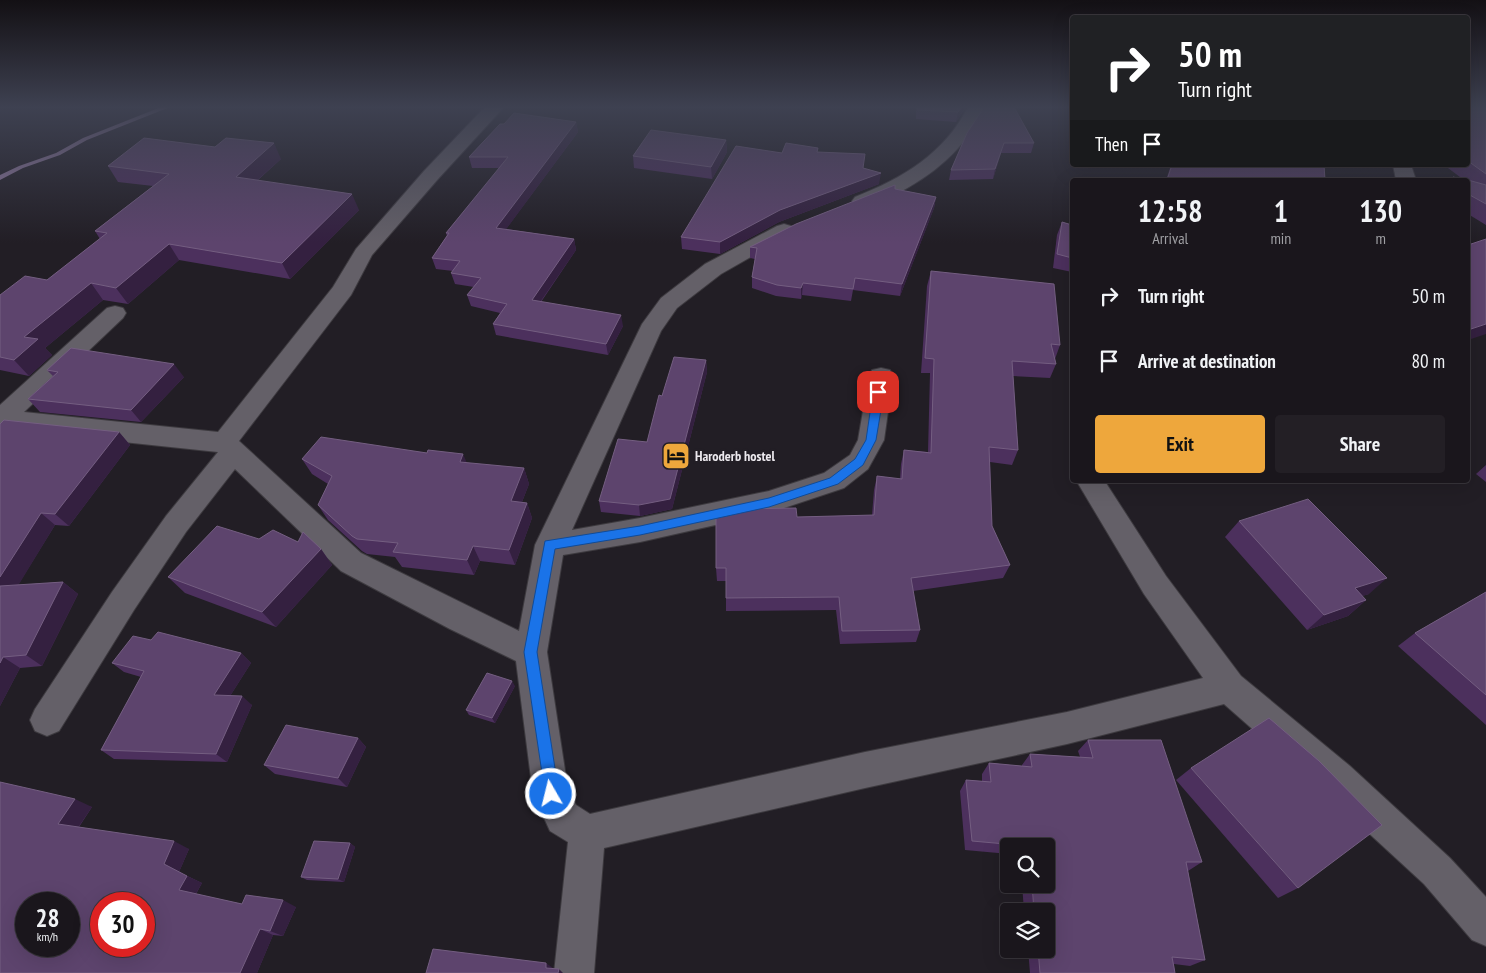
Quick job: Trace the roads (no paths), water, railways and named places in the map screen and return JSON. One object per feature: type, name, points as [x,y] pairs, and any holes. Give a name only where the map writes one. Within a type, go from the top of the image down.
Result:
[{"type":"street","points":[[47,720],[123,601],[228,447],[343,290],[363,253],[452,152]]},
{"type":"street","points":[[841,209],[886,192],[915,177],[945,152]]},
{"type":"street","points":[[805,222],[761,242],[713,269],[669,303],[650,329],[550,545],[531,652],[551,794],[563,818],[587,833],[866,770],[1066,728],[1229,686]]},
{"type":"street","points":[[1,420],[114,314]]},
{"type":"street","points":[[550,545],[640,530],[769,502],[834,481],[859,462],[871,440],[881,376]]},
{"type":"street","points":[[1,420],[228,447],[351,562],[461,619],[531,652]]},
{"type":"street","points":[[1092,483],[1155,585],[1229,686],[1337,779],[1437,871],[1486,926]]},
{"type":"street","points":[[574,973],[587,833]]},
{"type":"waterway","points":[[0,178],[21,167],[61,152]]},
{"type":"place","name":"Haroderb hostel","points":[[676,456]]}]
